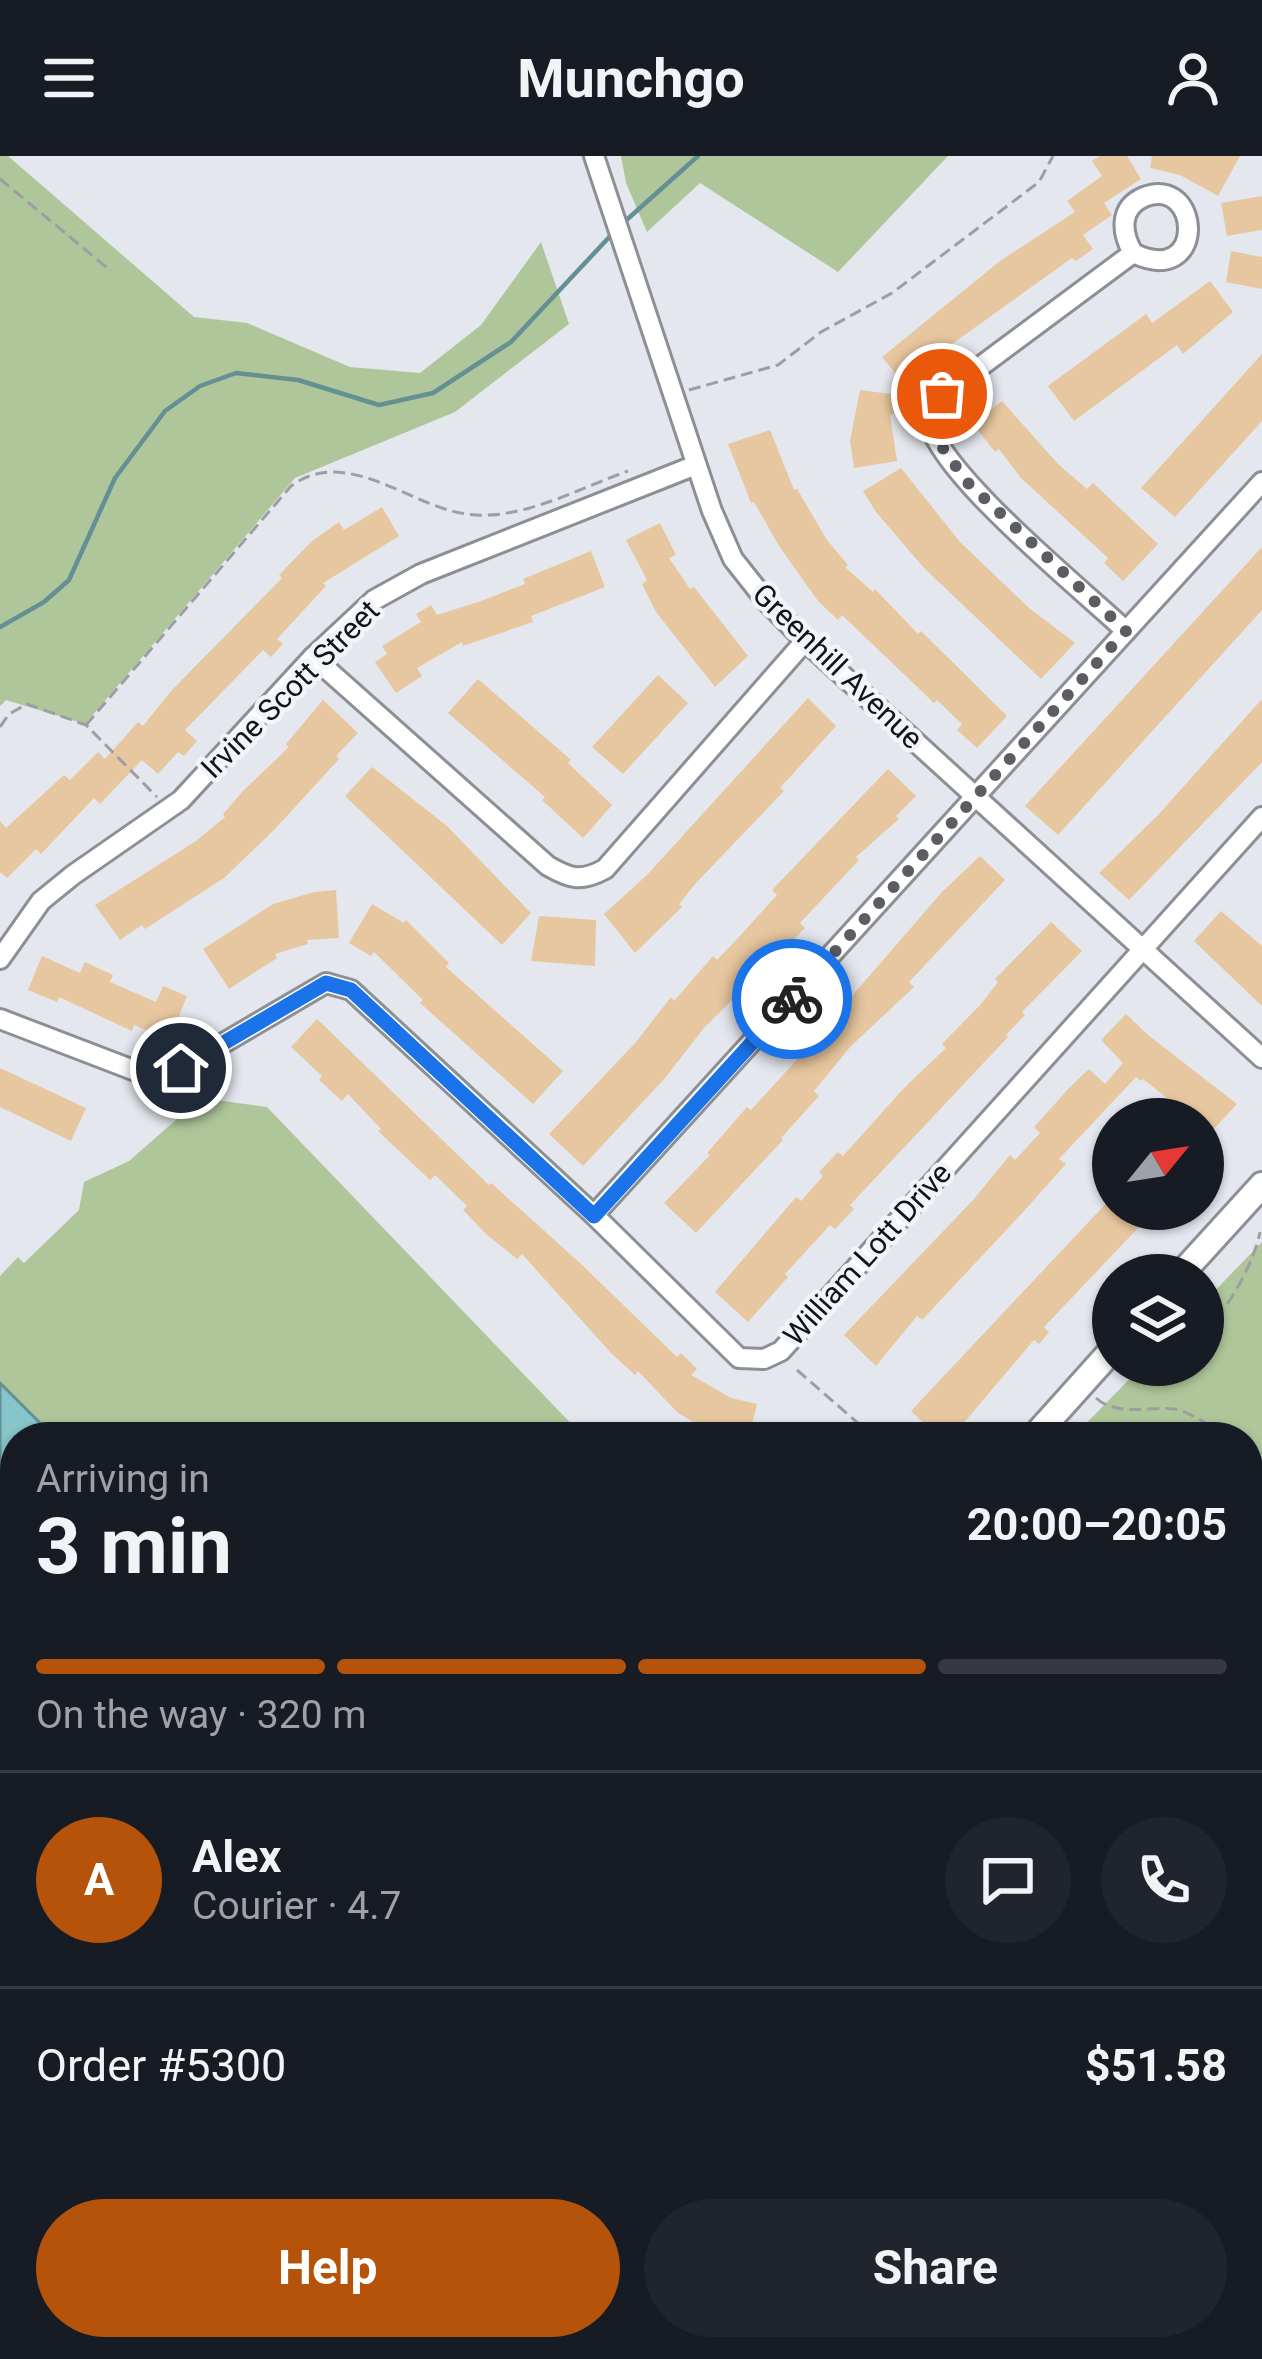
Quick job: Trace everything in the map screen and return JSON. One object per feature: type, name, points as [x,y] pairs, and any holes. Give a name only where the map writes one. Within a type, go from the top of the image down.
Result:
[{"type":"street","name":"Greenhill Avenue","points":[[593,156],[672,396],[733,559],[806,641],[1262,1058]]},
{"type":"street","points":[[1126,631],[967,482],[939,446],[929,419],[942,394],[1133,253]]},
{"type":"street","name":"Irvine Scott Street","points":[[0,959],[41,902],[73,874],[181,800],[374,600],[421,574],[696,465]]},
{"type":"street","points":[[594,1216],[1262,482]]},
{"type":"street","points":[[314,658],[548,866],[571,879],[590,878],[605,868],[806,641]]},
{"type":"street","name":"William Lott Drive","points":[[0,1019],[141,1073],[181,1068],[326,983],[351,990],[740,1358],[764,1358],[781,1351],[1262,817]]},
{"type":"street","points":[[1199,1254],[1262,1185]]},
{"type":"street","points":[[1048,1422],[1092,1373]]},
{"type":"path","points":[[672,396],[764,373],[778,365],[821,332],[892,293],[1021,196],[1039,182],[1053,156]]},
{"type":"path","points":[[0,178],[111,271]]},
{"type":"path","points":[[86,725],[291,486],[309,474],[356,475],[434,507],[471,515],[510,512],[646,465]]},
{"type":"path","points":[[0,727],[9,714],[27,704],[86,725],[157,797]]},
{"type":"path","points":[[1224,1312],[1260,1232]]},
{"type":"path","points":[[797,1370],[857,1422]]},
{"type":"path","points":[[1081,1385],[1102,1405],[1179,1409],[1202,1422]]},
{"type":"green space","points":[[0,156],[8,156],[194,317],[247,323],[350,367],[420,373],[481,325],[541,242],[569,324],[455,412],[295,478],[85,724],[6,700],[0,706]]},
{"type":"green space","points":[[621,156],[948,156],[838,272],[700,183],[647,232],[626,183]]},
{"type":"green space","points":[[201,1098],[267,1107],[570,1422],[0,1422],[0,1276],[18,1257],[24,1263],[79,1210],[84,1182],[129,1161]]},
{"type":"green space","points":[[1262,1242],[1262,1422],[1088,1422],[1123,1386],[1224,1386],[1224,1281]]},
{"type":"water","points":[[0,1383],[39,1422],[0,1422]]},
{"type":"building","points":[[1100,156],[1127,156],[1141,179],[1104,203],[1112,215],[1083,235],[1093,249],[1076,261],[1072,258],[931,359],[904,384],[882,357],[1000,261],[1075,212],[1067,201],[1102,176],[1092,161]]},
{"type":"building","points":[[1152,156],[1240,156],[1218,196],[1180,175],[1150,168]]},
{"type":"building","points":[[1262,196],[1262,230],[1227,236],[1221,203]]},
{"type":"building","points":[[1231,251],[1262,257],[1262,289],[1226,282]]},
{"type":"building","points":[[1210,281],[1233,312],[1183,354],[1177,345],[1074,421],[1048,386],[1146,314],[1152,323]]},
{"type":"building","points":[[1262,354],[1262,421],[1175,517],[1141,488]]},
{"type":"building","points":[[860,390],[899,395],[901,411],[890,415],[897,461],[854,468],[850,441]]},
{"type":"building","points":[[1002,401],[1058,464],[1087,489],[1093,483],[1158,544],[1123,581],[1104,563],[1108,558],[1021,478],[973,424]]},
{"type":"building","points":[[770,430],[794,490],[848,565],[845,567],[873,592],[875,589],[918,634],[921,631],[1007,716],[977,748],[957,730],[962,724],[937,700],[934,703],[842,615],[838,620],[818,601],[751,503],[728,444]]},
{"type":"building","points":[[901,468],[960,542],[1029,608],[1075,643],[1041,679],[924,568],[876,512],[863,491]]},
{"type":"building","points":[[382,507],[399,536],[323,583],[326,586],[277,639],[283,644],[271,657],[263,650],[185,730],[197,741],[184,756],[178,752],[158,774],[142,760],[100,804],[94,798],[41,854],[36,849],[7,878],[0,872],[0,821],[6,828],[64,775],[70,780],[98,752],[105,759],[138,722],[143,726],[312,541],[339,522],[344,530]]},
{"type":"building","points":[[660,523],[676,555],[669,558],[748,656],[715,687],[656,612],[642,584],[647,580],[626,540]]},
{"type":"building","points":[[1262,547],[1262,610],[1058,835],[1025,806]]},
{"type":"building","points":[[591,551],[605,587],[531,616],[533,622],[463,646],[462,642],[417,668],[422,676],[396,693],[375,662],[387,654],[382,646],[421,622],[416,614],[431,605],[437,615],[481,601]]},
{"type":"building","points":[[658,675],[688,703],[623,774],[592,747]]},
{"type":"building","points":[[478,679],[571,760],[568,763],[612,805],[583,838],[542,800],[545,797],[448,713]]},
{"type":"building","points":[[808,698],[836,726],[780,788],[784,791],[696,883],[679,904],[682,907],[635,953],[604,914],[647,875]]},
{"type":"building","points":[[1262,699],[1262,762],[1129,900],[1099,873]]},
{"type":"building","points":[[323,700],[358,733],[336,756],[339,759],[224,878],[120,940],[95,905],[196,841],[225,817],[243,791],[289,747],[286,744]]},
{"type":"building","points":[[372,767],[447,826],[531,913],[502,945],[345,796]]},
{"type":"building","points":[[888,769],[916,796],[896,816],[899,819],[856,857],[859,860],[800,923],[805,928],[704,1028],[665,1078],[583,1166],[549,1134],[636,1042],[671,997],[674,1001],[713,956],[717,960],[739,937],[777,895],[772,890]]},
{"type":"building","points":[[980,856],[1005,880],[909,982],[914,987],[850,1047],[783,1140],[696,1233],[664,1203],[942,892]]},
{"type":"building","points":[[336,890],[339,938],[307,940],[308,944],[275,954],[277,958],[229,989],[203,949],[273,904]]},
{"type":"building","points":[[372,904],[406,920],[449,963],[446,967],[563,1071],[533,1104],[420,1003],[423,1000],[374,952],[371,956],[349,943]]},
{"type":"building","points":[[1221,911],[1262,946],[1262,1006],[1194,941]]},
{"type":"building","points":[[539,916],[596,920],[595,966],[531,961]]},
{"type":"building","points":[[1051,922],[1082,951],[850,1205],[854,1209],[835,1229],[830,1225],[785,1274],[788,1277],[748,1322],[715,1292],[796,1197],[801,1201],[823,1176],[819,1172],[838,1152],[843,1156],[946,1048],[942,1044],[981,1004],[998,982],[995,979]]},
{"type":"building","points":[[42,956],[80,973],[85,962],[113,975],[110,982],[156,1002],[163,986],[187,996],[174,1028],[166,1032],[158,1028],[156,1034],[134,1025],[132,1031],[59,997],[57,1002],[28,990]]},
{"type":"building","points":[[1126,1014],[1237,1104],[1224,1118],[1224,1098],[1167,1098],[1136,1077],[1116,1098],[1092,1098],[1092,1124],[1059,1159],[1066,1164],[922,1320],[917,1316],[876,1366],[844,1335],[1010,1155],[1015,1160],[1040,1133],[1034,1127],[1070,1087],[1089,1069],[1105,1084],[1123,1063],[1101,1040]]},
{"type":"building","points":[[317,1019],[489,1185],[579,1262],[677,1357],[681,1353],[697,1369],[691,1375],[731,1398],[757,1404],[753,1422],[694,1422],[678,1413],[638,1371],[635,1375],[611,1353],[522,1254],[517,1259],[486,1234],[463,1210],[467,1206],[435,1175],[430,1180],[378,1131],[381,1129],[348,1094],[342,1101],[291,1047]]},
{"type":"building","points":[[0,1068],[86,1108],[71,1141],[0,1107]]},
{"type":"building","points":[[1092,1218],[1092,1230],[1136,1230],[1113,1254],[1092,1254],[1092,1276],[1044,1327],[1049,1332],[1039,1344],[1034,1340],[964,1422],[922,1422],[911,1411]]},
{"type":"waterway","points":[[622,224],[698,156]]},
{"type":"waterway","points":[[0,627],[44,602],[69,580],[115,478],[165,411],[200,386],[236,373],[298,380],[379,405],[433,393],[511,342],[614,232]]},
{"type":"way so far","points":[[792,999],[1126,631],[953,466],[930,430],[933,406],[942,394]]},
{"type":"route","points":[[181,1068],[326,983],[351,990],[594,1216],[792,999]]}]
